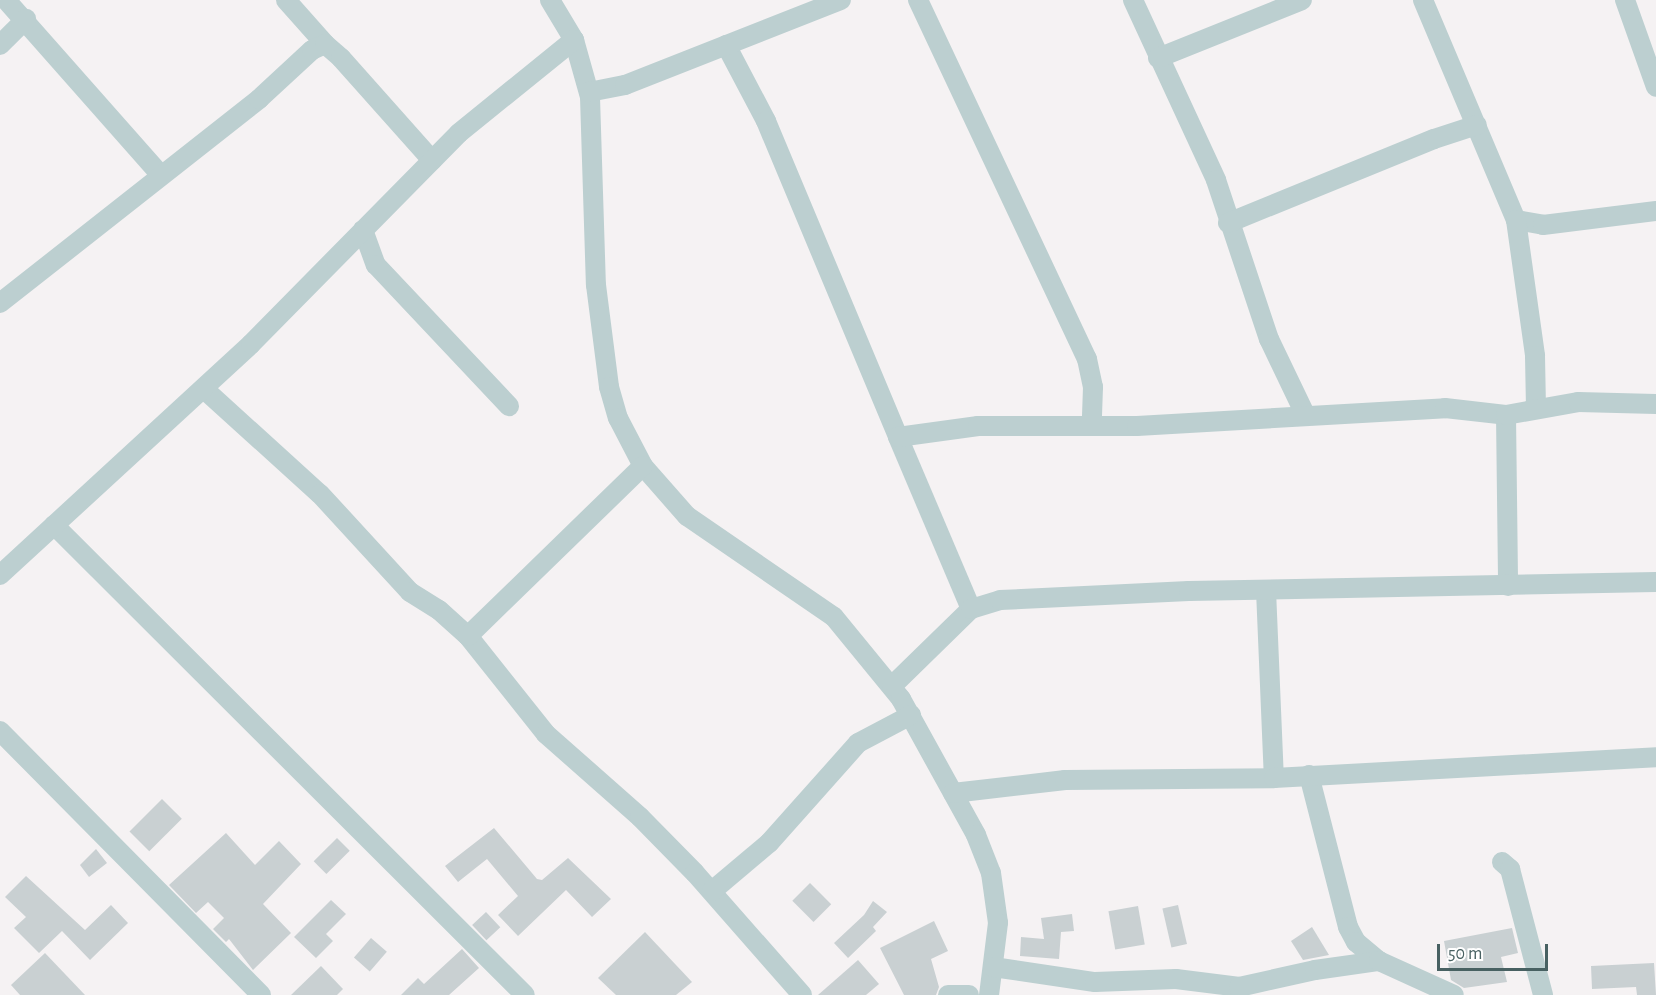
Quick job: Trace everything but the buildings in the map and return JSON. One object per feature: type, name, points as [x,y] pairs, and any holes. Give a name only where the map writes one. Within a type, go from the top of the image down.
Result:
[{"type":"street","points":[[6,0],[160,174]]},
{"type":"street","points":[[286,0],[432,160]]},
{"type":"street","points":[[589,92],[625,85],[841,0]]},
{"type":"street","points":[[918,0],[1087,359],[1093,387],[1092,425]]},
{"type":"street","points":[[1133,0],[1158,58],[1202,147],[1269,339],[1305,414]]},
{"type":"street","points":[[1158,58],[1302,0]]},
{"type":"street","points":[[1423,0],[1516,220],[1535,356],[1536,407]]},
{"type":"street","points":[[1625,0],[1656,87]]},
{"type":"street","points":[[557,2],[574,40],[589,92],[596,285],[609,387],[618,418],[643,466],[697,525],[834,617],[892,686],[911,715],[976,835],[997,897],[989,995]]},
{"type":"street","points":[[0,45],[26,20]]},
{"type":"street","points":[[0,575],[204,389],[459,133],[574,40]]},
{"type":"street","points":[[0,303],[160,174],[259,99],[312,50],[325,44]]},
{"type":"street","points":[[726,45],[766,121],[971,609]]},
{"type":"street","points":[[1228,223],[1434,139],[1477,125]]},
{"type":"street","points":[[1516,220],[1543,225],[1656,211]]},
{"type":"street","points":[[363,230],[376,265],[510,406]]},
{"type":"street","points":[[204,389],[320,494],[410,592],[439,610],[468,636],[546,734],[640,817],[712,891],[802,995]]},
{"type":"street","points":[[898,437],[978,426],[1137,426],[1305,414],[1445,408],[1506,415],[1536,407],[1578,402],[1656,404]]},
{"type":"street","points":[[1506,415],[1508,586]]},
{"type":"street","points":[[468,636],[643,466]]},
{"type":"street","points":[[54,525],[525,995]]},
{"type":"street","points":[[892,686],[971,609],[1011,599],[1266,590],[1656,582]]},
{"type":"street","points":[[1266,590],[1274,778]]},
{"type":"street","points":[[712,891],[769,843],[858,743],[911,715]]},
{"type":"street","points":[[0,731],[261,995]]},
{"type":"street","points":[[953,793],[1065,780],[1274,778],[1656,758]]},
{"type":"street","points":[[1309,775],[1348,927],[1356,942],[1379,961],[1454,995]]},
{"type":"street","points":[[1502,862],[1510,869],[1543,995]]},
{"type":"street","points":[[993,967],[1095,982],[1176,980],[1239,987],[1379,961]]},
{"type":"street","points":[[948,995],[969,995]]}]
